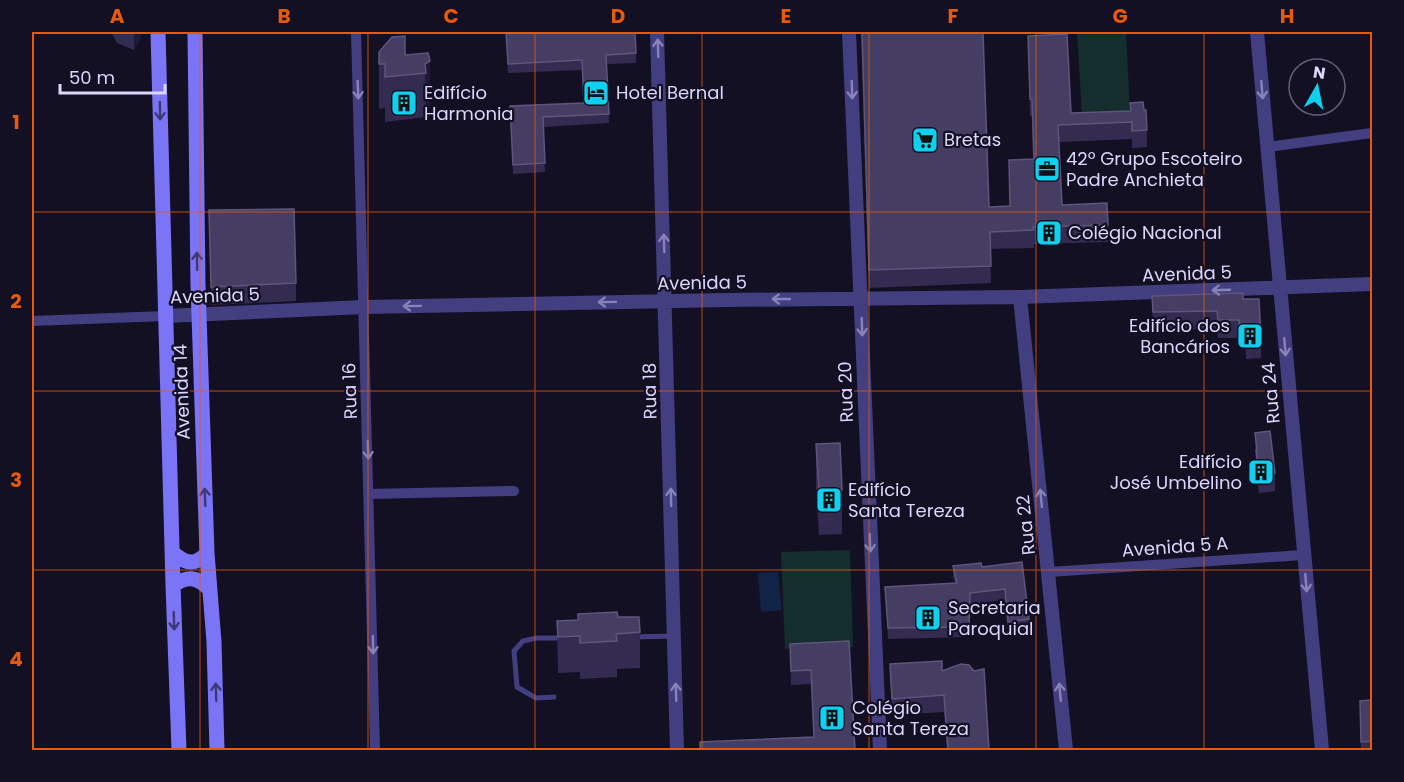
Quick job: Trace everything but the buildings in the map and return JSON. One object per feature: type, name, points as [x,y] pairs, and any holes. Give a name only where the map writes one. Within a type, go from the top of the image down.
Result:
[{"type":"main road","name":"Avenida 14","points":[[158,32],[179,750]]},
{"type":"main road","name":"Avenida 14","points":[[195,32],[199,314],[207,553],[214,642],[217,750]]},
{"type":"main road","points":[[173,553],[191,563],[200,560],[207,553]]},
{"type":"main road","points":[[173,585],[180,580],[190,578],[201,581],[209,589]]},
{"type":"street","name":"Rua 16","points":[[356,32],[375,750]]},
{"type":"street","name":"Rua 18","points":[[657,32],[677,750]]},
{"type":"street","name":"Rua 20","points":[[849,32],[880,750]]},
{"type":"street","name":"Rua 24","points":[[1257,32],[1322,750]]},
{"type":"street","points":[[1267,147],[1372,133]]},
{"type":"street","name":"Avenida 5","points":[[32,321],[364,307],[1020,297],[1372,284]]},
{"type":"street","name":"Rua 22","points":[[1020,297],[1066,750]]},
{"type":"street","points":[[369,494],[514,491]]},
{"type":"street","name":"Avenida 5 A","points":[[1049,572],[1303,555]]},
{"type":"lane","points":[[621,637],[674,636]]},
{"type":"lane","points":[[554,697],[536,698],[517,687],[514,651],[523,641],[537,638],[573,638]]},
{"type":"green space","points":[[1077,32],[1126,32],[1130,113],[1082,115]]},
{"type":"green space","points":[[850,550],[853,647],[785,649],[781,552]]},
{"type":"water","points":[[778,572],[782,610],[761,612],[758,573]]},
{"type":"place","name":"Hotel Bernal","points":[[596,93]]},
{"type":"place","name":"Edifício Harmonia","points":[[404,103]]},
{"type":"place","name":"Bretas","points":[[925,140]]},
{"type":"place","name":"42º Grupo Escoteiro Padre Anchieta","points":[[1047,169]]},
{"type":"place","name":"Colégio Nacional","points":[[1049,233]]},
{"type":"place","name":"Edifício dos Bancários","points":[[1250,336]]},
{"type":"place","name":"Edifício José Umbelino","points":[[1261,472]]},
{"type":"place","name":"Edifício Santa Tereza","points":[[829,500]]},
{"type":"place","name":"Secretaria Paroquial","points":[[928,618]]},
{"type":"place","name":"Colégio Santa Tereza","points":[[832,718]]}]
